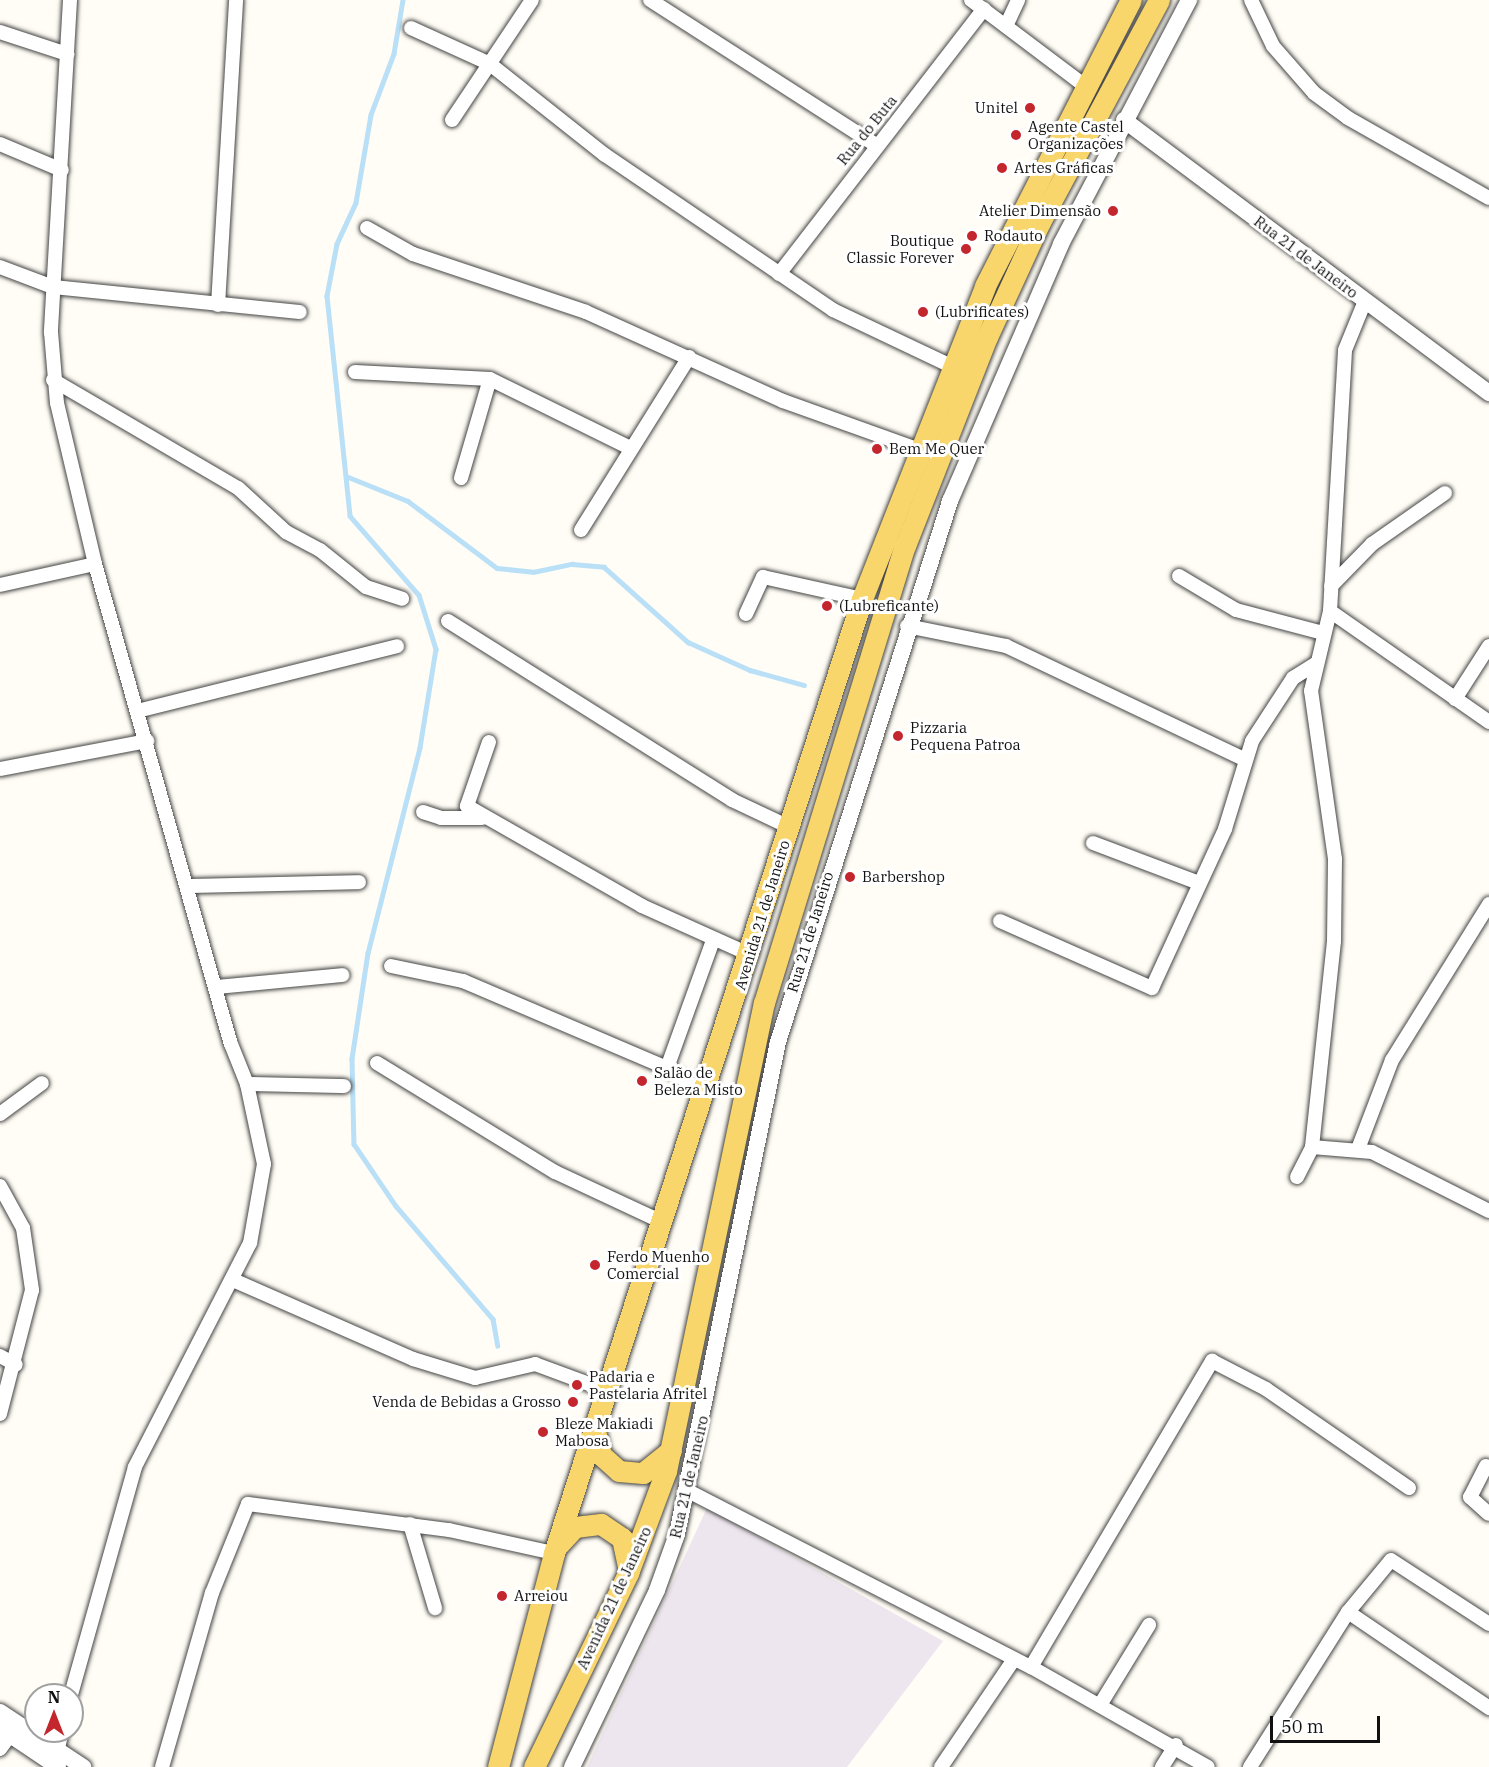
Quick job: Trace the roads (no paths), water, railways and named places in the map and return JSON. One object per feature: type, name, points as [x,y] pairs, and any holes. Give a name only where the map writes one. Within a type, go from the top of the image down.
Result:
[{"type":"main road","points":[[1085,86],[1131,0]]},
{"type":"main road","name":"Avenida 21 de Janeiro","points":[[534,1767],[628,1574],[671,1449],[764,1003],[871,649],[987,337],[1088,124],[1159,0]]},
{"type":"main road","name":"Avenida 21 de Janeiro","points":[[498,1767],[556,1549],[751,955],[862,598],[917,449],[951,366],[1085,86]]},
{"type":"main road","points":[[595,1431],[601,1455],[625,1472],[654,1468],[671,1449]]},
{"type":"main road","points":[[556,1549],[575,1527],[601,1524],[622,1538],[629,1549],[628,1574]]},
{"type":"street","points":[[70,0],[62,170],[53,287],[53,380],[95,564],[216,987],[247,1084],[264,1164],[260,1210],[233,1280],[135,1467],[74,1683]]},
{"type":"street","points":[[218,305],[236,0]]},
{"type":"street","points":[[452,120],[532,0]]},
{"type":"street","points":[[650,0],[874,144]]},
{"type":"street","points":[[971,0],[1085,86]]},
{"type":"street","points":[[1006,26],[1018,0]]},
{"type":"street","name":"Rua 21 de Janeiro","points":[[572,1767],[657,1590],[688,1491],[740,1212],[778,1042],[908,627],[1004,370],[1124,120],[1189,0]]},
{"type":"street","points":[[1251,0],[1273,46],[1314,93],[1357,124],[1489,198]]},
{"type":"street","name":"Rua do Buta","points":[[779,274],[874,144],[984,9]]},
{"type":"street","points":[[411,28],[490,64],[605,155],[833,310],[951,366]]},
{"type":"street","points":[[0,32],[67,54]]},
{"type":"street","name":"Rua 21 de Janeiro","points":[[1124,120],[1489,393]]},
{"type":"street","points":[[0,144],[62,170]]},
{"type":"street","points":[[367,228],[413,254],[586,312],[783,401],[917,449]]},
{"type":"street","points":[[0,267],[53,287],[300,312]]},
{"type":"street","points":[[1297,1177],[1312,1147],[1335,883],[1312,701],[1315,664],[1330,611],[1344,359],[1365,301]]},
{"type":"street","points":[[581,530],[630,448],[689,357]]},
{"type":"street","points":[[355,372],[490,380],[630,448]]},
{"type":"street","points":[[53,380],[238,488],[286,532],[320,550],[366,587],[402,599]]},
{"type":"street","points":[[461,478],[490,380]]},
{"type":"street","points":[[1331,586],[1372,544],[1445,493]]},
{"type":"street","points":[[0,585],[95,564]]},
{"type":"street","points":[[1179,576],[1236,610],[1323,633]]},
{"type":"street","points":[[746,614],[764,577],[862,598]]},
{"type":"street","points":[[1330,611],[1489,722]]},
{"type":"street","points":[[448,621],[732,800],[789,827]]},
{"type":"street","points":[[908,627],[1006,646],[1244,759]]},
{"type":"street","points":[[137,711],[397,646]]},
{"type":"street","points":[[1455,699],[1489,646]]},
{"type":"street","points":[[1000,921],[1152,988],[1233,808],[1244,759],[1283,691],[1315,664]]},
{"type":"street","points":[[0,769],[147,741]]},
{"type":"street","points":[[489,742],[468,795],[467,806],[482,818],[713,940],[751,955]]},
{"type":"street","points":[[423,812],[441,818],[482,818]]},
{"type":"street","points":[[1093,843],[1199,884]]},
{"type":"street","points":[[187,886],[359,882]]},
{"type":"street","points":[[1358,1149],[1397,1050],[1489,904]]},
{"type":"street","points":[[667,1068],[713,940]]},
{"type":"street","points":[[391,966],[463,981],[667,1068],[706,1094]]},
{"type":"street","points":[[216,987],[342,975]]},
{"type":"street","points":[[377,1063],[555,1172],[662,1222]]},
{"type":"street","points":[[0,1114],[42,1083]]},
{"type":"street","points":[[247,1084],[344,1086]]},
{"type":"street","points":[[1312,1147],[1358,1149],[1398,1163],[1489,1211]]},
{"type":"street","points":[[0,1186],[30,1254],[32,1290],[16,1365],[0,1414]]},
{"type":"street","points":[[233,1280],[413,1359],[475,1378],[535,1364],[608,1391]]},
{"type":"street","points":[[0,1356],[16,1365]]},
{"type":"street","points":[[1031,1667],[1212,1361],[1266,1389],[1409,1488]]},
{"type":"street","points":[[1486,1466],[1470,1497],[1489,1514]]},
{"type":"street","points":[[688,1491],[1031,1667],[1176,1745],[1208,1767]]},
{"type":"street","points":[[162,1767],[212,1593],[244,1507],[252,1503],[410,1524],[556,1549]]},
{"type":"street","points":[[410,1524],[435,1608]]},
{"type":"street","points":[[1250,1767],[1348,1612],[1395,1559],[1489,1624]]},
{"type":"street","points":[[1348,1612],[1489,1707]]},
{"type":"street","points":[[1100,1705],[1149,1625]]},
{"type":"street","points":[[941,1767],[1014,1659]]},
{"type":"street","points":[[0,1712],[58,1748],[83,1767]]},
{"type":"street","points":[[0,1749],[5,1731],[58,1767]]},
{"type":"street","points":[[58,1748],[59,1743]]},
{"type":"street","points":[[1162,1767],[1176,1745]]},
{"type":"waterway","points":[[403,0],[394,54],[371,115],[356,203],[337,244],[327,296],[350,516],[419,595],[436,649],[420,748],[368,953],[352,1059],[354,1144],[396,1206],[493,1319],[498,1346]]},
{"type":"waterway","points":[[346,476],[408,501],[497,568],[533,572],[572,564],[604,567],[688,642],[750,670],[804,685]]},
{"type":"place","name":"Unitel","points":[[1030,108]]},
{"type":"place","name":"Agente Castel Organizações","points":[[1016,135]]},
{"type":"place","name":"Artes Gráficas","points":[[1002,168]]},
{"type":"place","name":"Atelier Dimensão","points":[[1113,211]]},
{"type":"place","name":"Rodauto","points":[[972,236]]},
{"type":"place","name":"Boutique Classic Forever","points":[[966,249]]},
{"type":"place","name":"(Lubrificates)","points":[[923,312]]},
{"type":"place","name":"Bem Me Quer","points":[[877,449]]},
{"type":"place","name":"(Lubreficante)","points":[[827,606]]},
{"type":"place","name":"Pizzaria Pequena Patroa","points":[[898,736]]},
{"type":"place","name":"Barbershop","points":[[850,877]]},
{"type":"place","name":"Salão de Beleza Misto","points":[[642,1081]]},
{"type":"place","name":"Ferdo Muenho Comercial","points":[[595,1265]]},
{"type":"place","name":"Padaria e Pastelaria Afritel","points":[[577,1385]]},
{"type":"place","name":"Venda de Bebidas a Grosso","points":[[573,1402]]},
{"type":"place","name":"Bleze Makiadi Mabosa","points":[[543,1432]]},
{"type":"place","name":"Arreiou","points":[[502,1596]]}]
